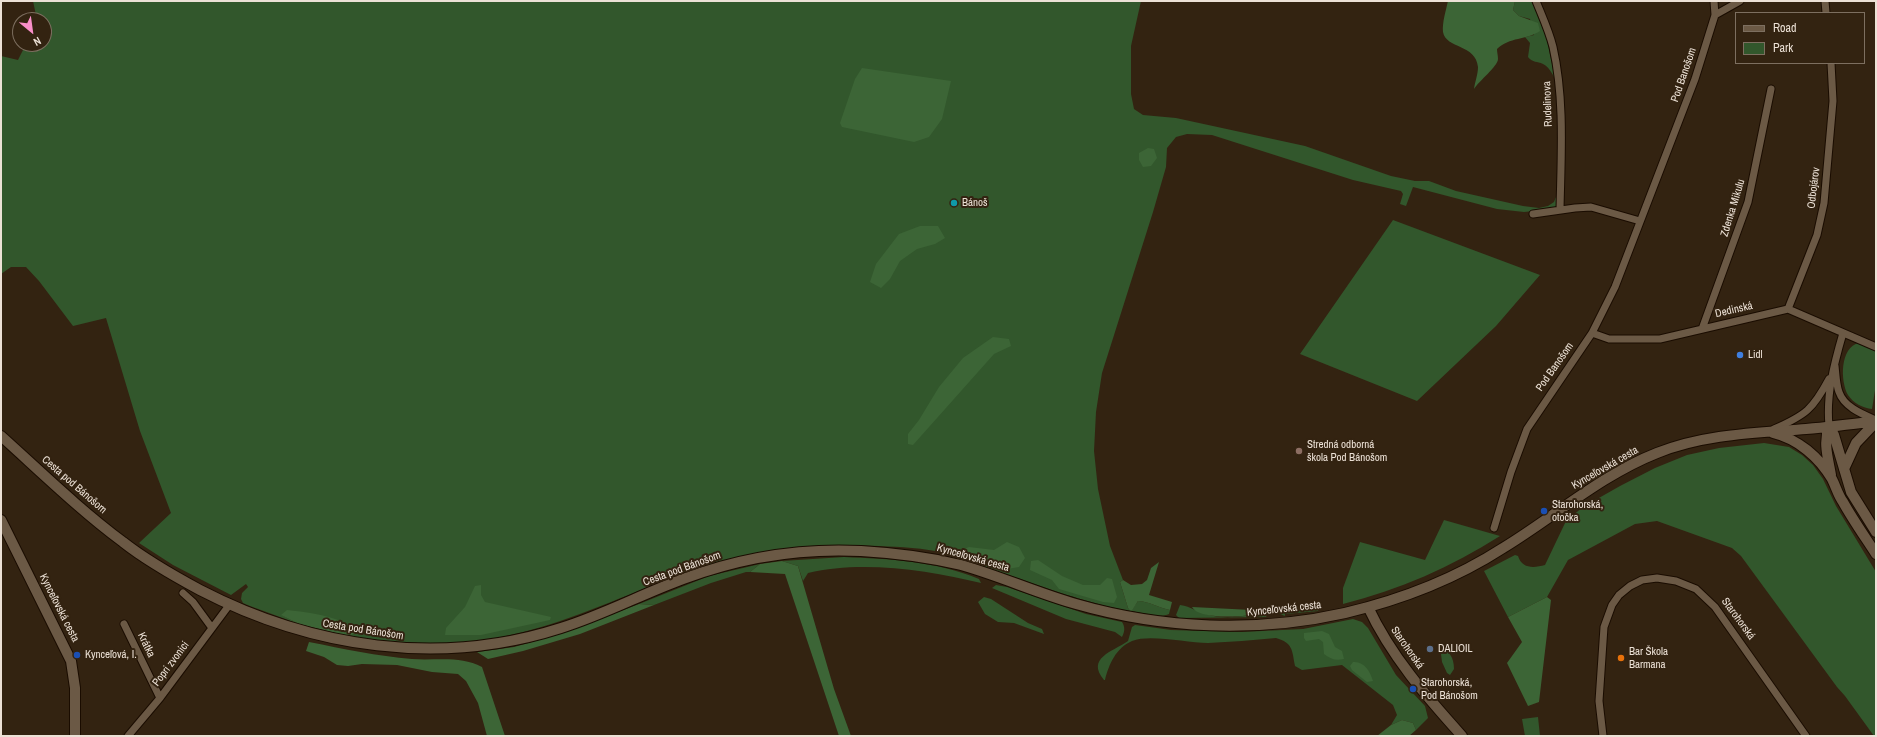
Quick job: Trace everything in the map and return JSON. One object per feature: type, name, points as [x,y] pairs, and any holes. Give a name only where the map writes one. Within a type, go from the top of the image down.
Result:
[{"type":"street","name":"Rudelinova","points":[[1536,1],[1552,45],[1558,77],[1560,126],[1560,210]]},
{"type":"street","name":"Pod Banošom","points":[[1494,528],[1511,472],[1527,429],[1592,333],[1615,287],[1695,79],[1715,14],[1714,1]]},
{"type":"street","points":[[1715,14],[1740,1]]},
{"type":"street","points":[[1825,1],[1826,12]]},
{"type":"street","name":"Odbojárov","points":[[1788,309],[1817,235],[1824,203],[1833,101],[1831,64]]},
{"type":"street","name":"Zdenka Mikulu","points":[[1702,329],[1750,194],[1771,89]]},
{"type":"street","points":[[1533,214],[1591,207],[1640,221]]},
{"type":"street","points":[[1788,309],[1876,347]]},
{"type":"street","name":"Dedinská","points":[[1592,333],[1609,339],[1652,340],[1672,337],[1788,309]]},
{"type":"street","points":[[1832,479],[1826,446],[1826,436],[1829,426],[1828,413],[1831,375],[1843,334]]},
{"type":"street","points":[[1834,364],[1839,392],[1849,406],[1876,421],[1856,443],[1844,469]]},
{"type":"street","points":[[1769,432],[1802,416],[1818,400],[1831,375]]},
{"type":"street","name":"Kynceľovská cesta","points":[[769,556],[807,552],[844,551],[926,558],[981,571],[1088,607],[1128,617],[1176,624],[1220,626],[1273,624],[1313,619],[1368,607],[1420,589],[1474,565],[1516,540],[1620,471],[1655,454],[1711,438],[1876,421]]},
{"type":"street","points":[[1829,426],[1834,435],[1852,492],[1876,532]]},
{"type":"street","points":[[1769,432],[1781,435],[1810,452],[1819,461],[1832,479],[1844,505],[1876,554]]},
{"type":"street","name":"Cesta pod Bánošom","points":[[1,436],[125,544],[188,583],[230,604],[282,624],[324,637],[349,642],[415,650],[467,647],[518,640],[564,627],[697,574],[733,563],[769,556]]},
{"type":"street","name":"Kynceľovská cesta","points":[[1,520],[4,534],[71,661],[75,688],[75,736]]},
{"type":"street","name":"Starohorská","points":[[1603,736],[1599,701],[1604,627],[1609,612],[1619,595],[1630,586],[1642,580],[1657,578],[1676,581],[1696,589],[1715,607],[1806,736]]},
{"type":"street","points":[[183,593],[193,602],[212,628]]},
{"type":"street","name":"Popri zvonici","points":[[128,736],[160,698],[230,604]]},
{"type":"street","name":"Starohorská","points":[[1368,607],[1384,638],[1400,662],[1462,736]]},
{"type":"street","name":"Krátka","points":[[124,624],[160,698]]},
{"type":"green space","points":[[33,1],[1141,1],[1131,46],[1131,94],[1134,109],[1143,115],[1176,118],[1305,146],[1391,176],[1415,181],[1429,181],[1456,191],[1523,206],[1539,208],[1548,206],[1554,202],[1556,197],[1556,206],[1553,209],[1524,212],[1497,209],[1413,187],[1406,206],[1400,204],[1403,194],[1401,191],[1353,180],[1212,135],[1187,134],[1176,137],[1167,148],[1166,167],[1153,212],[1102,373],[1096,412],[1094,451],[1098,489],[1110,546],[1123,580],[1120,582],[1128,608],[1131,611],[1138,601],[1142,601],[1170,610],[1169,614],[1163,616],[1123,610],[1105,606],[937,551],[887,546],[851,545],[771,551],[720,562],[668,579],[660,580],[655,577],[649,580],[648,587],[570,618],[531,630],[490,639],[455,643],[419,643],[348,636],[359,633],[282,615],[299,624],[243,603],[241,599],[242,593],[248,587],[246,584],[231,595],[173,565],[139,543],[171,513],[140,431],[106,318],[73,326],[39,281],[26,267],[11,267],[1,274],[1,56],[18,60],[22,52],[52,52],[52,12],[35,12]]},
{"type":"green space","points":[[1448,1],[1515,1],[1513,10],[1519,16],[1538,23],[1540,31],[1529,36],[1507,42],[1497,49],[1497,62],[1474,89],[1478,70],[1476,60],[1467,50],[1449,41],[1443,32]]},
{"type":"green space","points":[[1515,1],[1533,1],[1546,35],[1555,79],[1547,67],[1528,57],[1530,43],[1525,37],[1534,35],[1530,19],[1519,16],[1513,10]]},
{"type":"green space","points":[[862,68],[951,81],[942,119],[929,137],[914,142],[842,127],[840,123],[855,79]]},
{"type":"green space","points":[[1148,148],[1154,149],[1157,158],[1151,166],[1143,167],[1139,160],[1139,153]]},
{"type":"green space","points":[[1393,220],[1540,275],[1496,326],[1417,401],[1300,354]]},
{"type":"green space","points":[[920,226],[938,226],[945,238],[935,244],[917,249],[900,261],[890,279],[881,288],[870,282],[876,264],[899,234]]},
{"type":"green space","points":[[993,337],[1009,339],[1011,346],[994,354],[913,445],[908,444],[908,434],[919,420],[939,387],[963,358]]},
{"type":"green space","points":[[1859,343],[1876,350],[1876,384],[1872,409],[1865,408],[1855,403],[1845,389],[1843,365],[1845,358],[1848,351]]},
{"type":"green space","points":[[1764,443],[1789,447],[1802,455],[1813,465],[1823,479],[1836,506],[1876,572],[1876,736],[1874,736],[1837,687],[1741,556],[1732,548],[1657,521],[1635,524],[1568,560],[1547,597],[1508,617],[1484,571],[1515,555],[1518,556],[1525,565],[1537,567],[1545,565],[1566,521],[1583,507],[1655,468],[1687,455],[1719,448]]},
{"type":"green space","points":[[1444,520],[1500,536],[1463,558],[1404,585],[1343,604],[1343,588],[1360,542],[1425,560]]},
{"type":"green space","points":[[1007,542],[1019,547],[1025,558],[1019,567],[1007,569],[967,554],[964,549],[969,547],[994,550]]},
{"type":"green space","points":[[844,557],[895,560],[946,568],[979,579],[981,583],[939,574],[895,568],[872,567],[850,567],[808,573],[803,581],[798,566],[782,561]]},
{"type":"green space","points":[[1038,560],[1062,576],[1083,585],[1100,585],[1107,578],[1112,579],[1117,597],[1114,603],[1103,602],[1059,589],[1052,580],[1030,570],[1031,561]]},
{"type":"green space","points":[[782,561],[798,566],[834,689],[851,736],[839,736],[785,574],[750,572],[760,564]]},
{"type":"green space","points":[[1159,562],[1149,595],[1172,602],[1170,610],[1146,602],[1138,601],[1131,612],[1128,608],[1120,582],[1123,580],[1131,585],[1142,584],[1147,580],[1151,568]]},
{"type":"green space","points":[[760,564],[750,572],[711,583],[654,605],[639,604],[709,576]]},
{"type":"green space","points":[[481,585],[481,595],[485,602],[551,617],[550,620],[481,635],[445,635],[446,628],[465,607],[475,586]]},
{"type":"green space","points":[[996,585],[1007,587],[1086,614],[1122,622],[1124,626],[1123,635],[1122,637],[1115,632],[1066,619],[992,588]]},
{"type":"green space","points":[[984,597],[991,599],[1028,623],[1042,629],[1044,634],[1014,623],[998,622],[985,614],[978,602]]},
{"type":"green space","points":[[1547,597],[1551,600],[1539,702],[1528,706],[1507,663],[1522,642],[1508,617]]},
{"type":"green space","points":[[639,604],[654,605],[580,634],[523,651],[488,659],[477,652],[514,647],[560,634]]},
{"type":"green space","points":[[1180,605],[1219,617],[1262,614],[1266,617],[1179,618],[1176,615]]},
{"type":"green space","points":[[1321,605],[1318,611],[1285,614],[1285,616],[1280,614],[1275,609]]},
{"type":"green space","points":[[1192,607],[1252,610],[1269,609],[1266,617],[1262,614],[1246,616],[1214,616],[1204,614]]},
{"type":"green space","points":[[287,610],[316,614],[336,619],[345,623],[359,633],[348,636],[299,624],[281,615]]},
{"type":"green space","points":[[1353,619],[1362,622],[1368,628],[1396,675],[1425,706],[1428,718],[1416,730],[1413,723],[1402,720],[1391,725],[1397,715],[1393,705],[1342,665],[1302,670],[1295,666],[1292,651],[1289,645],[1286,642],[1276,638],[1208,643],[1149,638],[1140,639],[1126,644],[1117,652],[1111,662],[1105,680],[1099,672],[1099,661],[1103,656],[1128,641],[1132,627],[1135,625],[1171,630],[1241,632],[1303,629]]},
{"type":"green space","points":[[1322,631],[1329,634],[1335,647],[1342,651],[1344,659],[1333,659],[1324,654],[1323,642],[1319,639],[1306,641],[1304,638],[1304,633]]},
{"type":"green space","points":[[309,642],[399,658],[448,659],[474,663],[482,667],[505,736],[487,736],[478,703],[466,681],[458,674],[432,672],[397,665],[337,665],[324,657],[306,651]]},
{"type":"green space","points":[[1440,646],[1448,652],[1452,658],[1454,669],[1450,675],[1447,673],[1442,662]]},
{"type":"green space","points":[[1353,662],[1360,663],[1366,667],[1373,681],[1367,682],[1352,670],[1350,666]]},
{"type":"green space","points":[[1538,717],[1540,736],[1525,736],[1522,719]]},
{"type":"green space","points":[[1402,720],[1413,723],[1416,730],[1409,736],[1377,736],[1391,725]]},
{"type":"place","name":"Bánoš","points":[[954,203]]},
{"type":"place","name":"Lidl","points":[[1740,355]]},
{"type":"place","name":"Stredná odborná škola Pod Bánošom","points":[[1299,451]]},
{"type":"place","name":"Starohorská, otočka","points":[[1544,511]]},
{"type":"place","name":"DALIOIL","points":[[1430,649]]},
{"type":"place","name":"Kynceľová, I.","points":[[77,655]]},
{"type":"place","name":"Bar Škola Barmana","points":[[1621,658]]},
{"type":"place","name":"Starohorská, Pod Bánošom","points":[[1413,689]]}]
